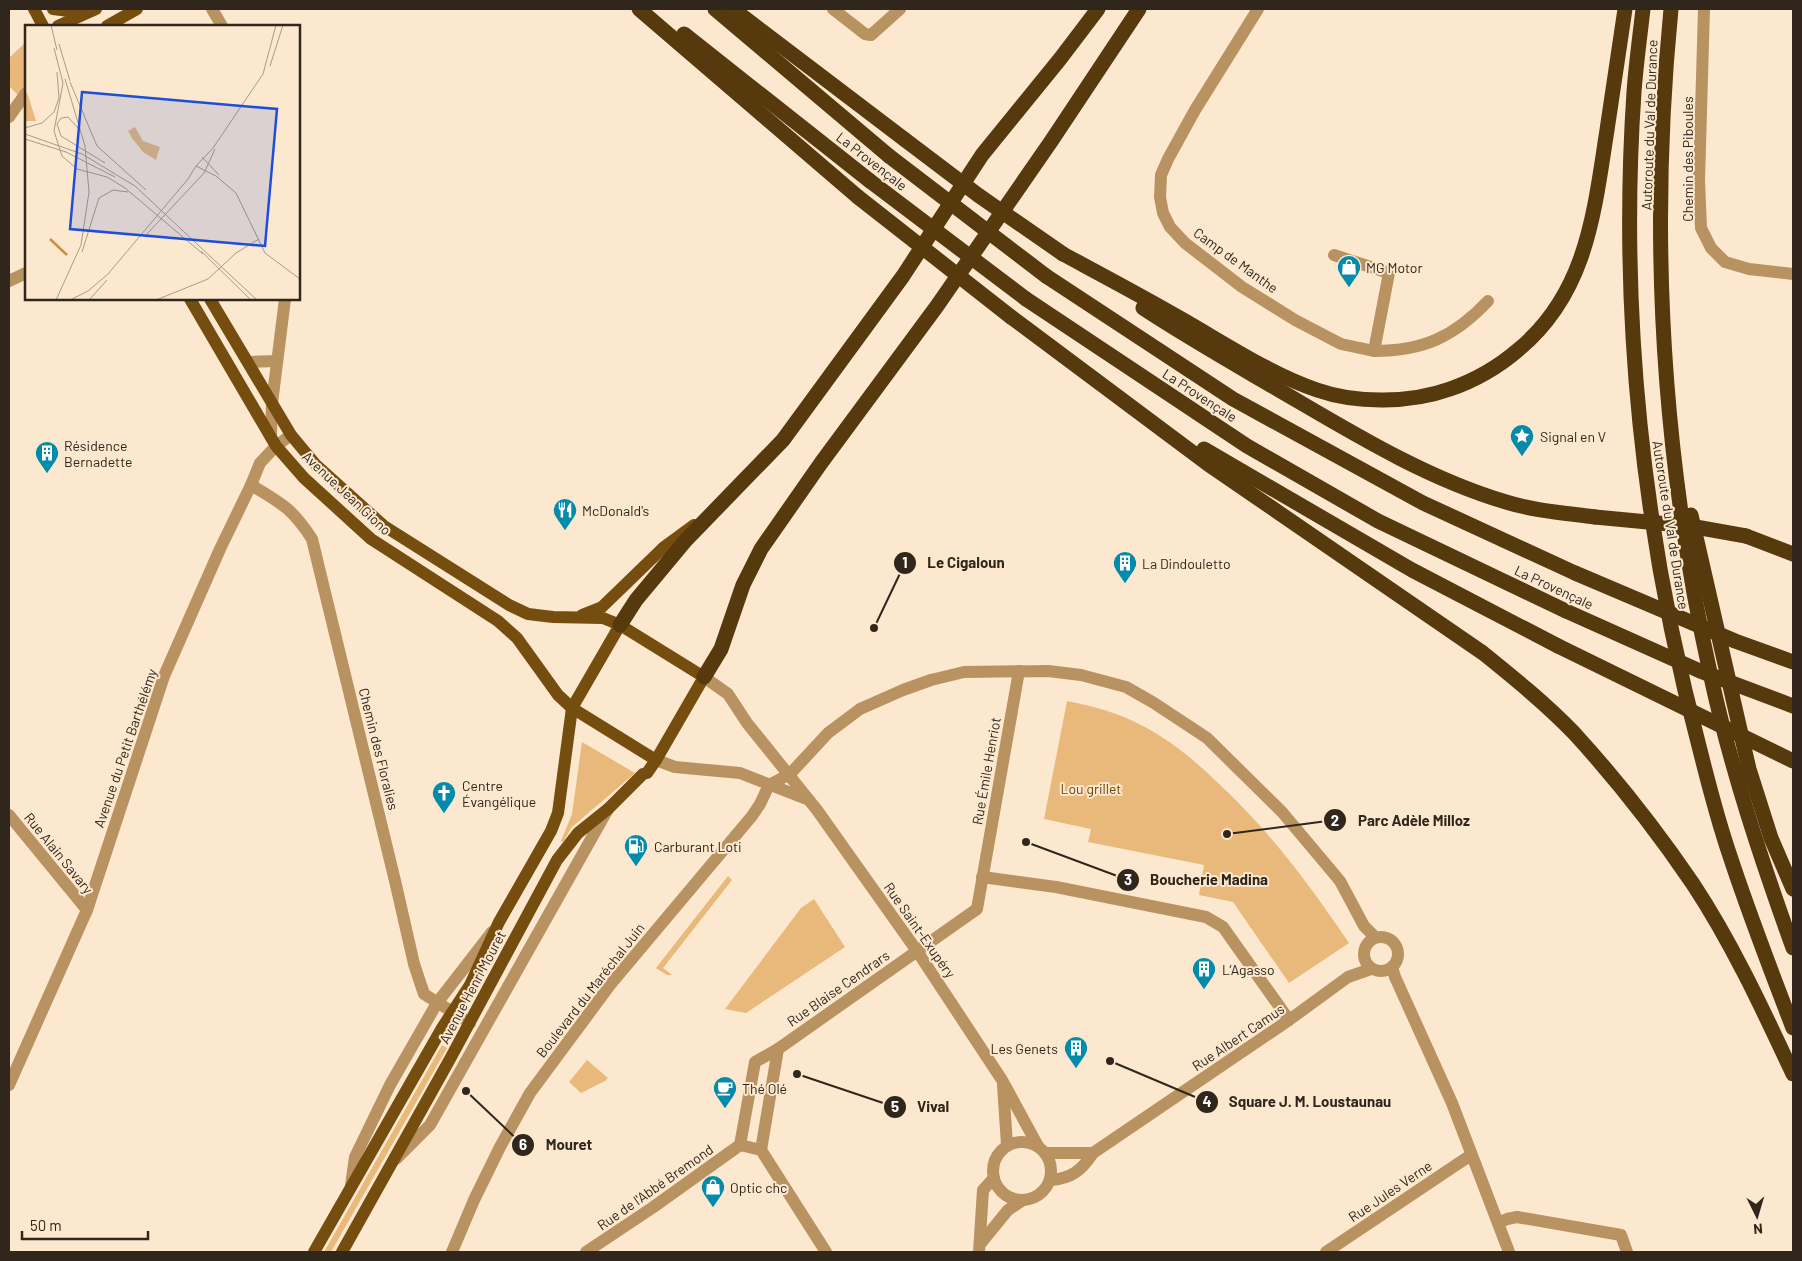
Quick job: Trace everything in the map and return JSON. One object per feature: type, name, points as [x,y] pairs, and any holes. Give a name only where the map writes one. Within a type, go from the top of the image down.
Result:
[{"type":"highway","points":[[639,9],[858,196],[1011,317],[1208,464],[1483,653],[1524,687],[1572,732],[1620,786],[1694,885],[1731,950],[1793,1074]]},
{"type":"highway","name":"La Provençale","points":[[651,9],[870,181],[1026,299],[1257,451],[1378,521],[1566,611],[1700,671],[1793,706]]},
{"type":"highway","name":"La Provençale","points":[[715,9],[889,156],[1046,276],[1233,399],[1423,503],[1576,573],[1735,641],[1793,662]]},
{"type":"highway","points":[[733,9],[978,195],[1170,326],[1334,422],[1416,467],[1475,492],[1508,503],[1595,517],[1683,525],[1746,536],[1793,554]]},
{"type":"highway","points":[[620,624],[636,600],[686,540],[783,440],[903,276],[982,155],[1098,9]]},
{"type":"highway","points":[[704,677],[721,649],[743,585],[761,549],[821,463],[942,298],[1052,140],[1138,9]]},
{"type":"highway","points":[[1063,254],[1177,316],[1262,366],[1318,391],[1357,399],[1402,399],[1442,392],[1484,376],[1527,343],[1545,325],[1560,304],[1584,249],[1598,190],[1625,9]]},
{"type":"highway","name":"Autoroute du Val de Durance","points":[[1643,9],[1634,90],[1630,193],[1631,293],[1638,396],[1648,496],[1673,637],[1710,788],[1730,855],[1793,1028]]},
{"type":"highway","name":"Autoroute du Val de Durance","points":[[1671,9],[1661,157],[1661,258],[1664,354],[1679,500],[1692,586],[1711,678],[1735,769],[1793,948]]},
{"type":"highway","points":[[1011,317],[1216,458],[1412,570],[1558,646],[1793,761]]},
{"type":"highway","points":[[1669,412],[1707,591],[1749,769],[1771,838],[1793,889]]},
{"type":"main road","points":[[34,9],[42,25]]},
{"type":"main road","points":[[48,9],[56,25]]},
{"type":"main road","points":[[53,9],[69,11],[80,9]]},
{"type":"main road","points":[[59,25],[96,9]]},
{"type":"main road","points":[[109,25],[136,9]]},
{"type":"main road","name":"Avenue Jean Giono","points":[[191,300],[274,441],[304,478],[371,539],[498,621],[517,638],[558,695],[572,708],[656,760]]},
{"type":"main road","name":"Avenue Jean Giono","points":[[211,300],[292,435],[316,465],[384,526],[510,606],[528,614],[553,617],[580,616],[603,618],[620,624],[704,677]]},
{"type":"main road","points":[[580,616],[602,607],[664,547],[716,511]]},
{"type":"main road","points":[[572,708],[620,624]]},
{"type":"main road","name":"Avenue Henri Mouret","points":[[342,1252],[470,1023],[556,860],[578,832],[608,809],[643,774],[647,773],[704,677]]},
{"type":"main road","name":"Avenue Henri Mouret","points":[[314,1252],[351,1185],[470,985],[499,922],[551,831],[558,813],[572,708]]},
{"type":"street","points":[[212,9],[221,25]]},
{"type":"street","points":[[834,9],[865,34],[872,34],[900,9]]},
{"type":"street","name":"Camp de Manthe","points":[[1258,9],[1195,110],[1161,175],[1160,197],[1163,213],[1170,227],[1185,243],[1242,287],[1295,320],[1341,344],[1374,351],[1393,351],[1411,348],[1441,339],[1475,314],[1488,301]]},
{"type":"street","name":"Chemin des Piboules","points":[[1704,9],[1699,180],[1701,228],[1711,248],[1725,262],[1749,269],[1793,274]]},
{"type":"street","points":[[9,117],[25,94]]},
{"type":"street","points":[[1334,255],[1389,273],[1374,351]]},
{"type":"street","points":[[9,281],[25,273]]},
{"type":"street","points":[[274,441],[272,403],[285,300]]},
{"type":"street","points":[[248,362],[276,361]]},
{"type":"street","name":"Avenue du Petit Barthélémy","points":[[9,1085],[87,910],[164,676],[260,463],[274,441],[292,435]]},
{"type":"street","name":"Chemin des Floralies","points":[[251,485],[286,506],[299,519],[312,539],[414,964],[424,994],[470,1023]]},
{"type":"street","name":"Rue Émile Henriot","points":[[916,951],[977,909],[1019,671]]},
{"type":"street","points":[[768,785],[790,774],[828,733],[860,709],[902,690],[948,676],[964,672],[1048,671],[1081,675],[1126,687],[1191,725],[1214,744],[1282,812],[1340,881],[1364,926],[1368,946],[1367,965],[1378,971],[1392,967],[1398,955],[1394,943],[1388,938],[1382,937],[1368,946]]},
{"type":"street","name":"Rue Saint-Exupéry","points":[[704,677],[728,694],[747,723],[790,774],[809,800],[916,951],[1002,1080],[1042,1149]]},
{"type":"street","points":[[656,760],[675,767],[740,773],[809,800]]},
{"type":"street","name":"Boulevard du Maréchal Juin","points":[[452,1252],[479,1191],[530,1093],[610,985],[752,816],[760,804],[768,785]]},
{"type":"street","points":[[390,1164],[430,1125],[608,809]]},
{"type":"street","name":"Rue Alain Savary","points":[[9,815],[87,910]]},
{"type":"street","points":[[982,877],[1056,888],[1206,917],[1223,927],[1289,1020]]},
{"type":"street","name":"Avenue Henri Mouret","points":[[351,1185],[355,1156],[390,1085],[437,1003],[499,922]]},
{"type":"street","name":"Rue Albert Camus","points":[[1348,976],[1368,946]]},
{"type":"street","name":"Rue Blaise Cendrars","points":[[740,1145],[755,1062],[778,1049],[916,951]]},
{"type":"street","points":[[1392,967],[1452,1103],[1509,1252]]},
{"type":"street","name":"Rue Albert Camus","points":[[1050,1180],[1064,1179],[1085,1166],[1093,1153],[1289,1020],[1348,976],[1372,968]]},
{"type":"street","points":[[778,1049],[761,1150],[826,1252]]},
{"type":"street","name":"Rue Saint-Exupéry","points":[[1002,1080],[1007,1146]]},
{"type":"street","points":[[980,1248],[1008,1210],[1023,1200],[1033,1198],[1041,1193],[1050,1180],[1052,1170],[1050,1160],[1042,1149],[1031,1142],[1021,1141],[1007,1146],[999,1152],[994,1161],[994,1178],[998,1187],[1005,1194],[1023,1200]]},
{"type":"street","points":[[740,1145],[761,1150]]},
{"type":"street","name":"Rue de l'Abbé Bremond","points":[[586,1252],[652,1208],[740,1145]]},
{"type":"street","points":[[1042,1149],[1093,1153]]},
{"type":"street","name":"Rue Jules Verne","points":[[1326,1252],[1471,1155]]},
{"type":"street","points":[[980,1248],[980,1217],[983,1190],[994,1178]]},
{"type":"street","points":[[1498,1223],[1517,1217],[1621,1235],[1627,1252]]},
{"type":"green space","points":[[25,43],[25,89],[21,98],[9,86],[9,58]]},
{"type":"green space","name":"Lou grillet","points":[[1067,701],[1106,710],[1134,721],[1163,738],[1199,766],[1271,838],[1319,900],[1349,943],[1289,983],[1233,902],[1199,895],[1204,865],[1088,842],[1091,829],[1044,819]]},
{"type":"green space","points":[[582,742],[635,773],[572,827],[563,842],[561,841],[572,814]]},
{"type":"green space","points":[[728,876],[732,880],[663,968],[672,975],[667,975],[656,968]]},
{"type":"green space","points":[[814,899],[845,947],[746,1013],[725,1009],[801,908]]},
{"type":"green space","points":[[442,1045],[447,1048],[331,1252],[324,1252]]},
{"type":"green space","points":[[587,1060],[608,1078],[581,1093],[569,1082]]},
{"type":"place","name":"MG Motor","points":[[1349,288]]},
{"type":"place","name":"Signal en V","points":[[1522,457]]},
{"type":"place","name":"Résidence Bernadette","points":[[47,474]]},
{"type":"place","name":"McDonald's","points":[[565,531]]},
{"type":"place","name":"La Dindouletto","points":[[1125,584]]},
{"type":"place","name":"Le Cigaloun","points":[[874,628]]},
{"type":"place","name":"Centre Évangélique","points":[[444,814]]},
{"type":"place","name":"Parc Adèle Milloz","points":[[1227,834]]},
{"type":"place","name":"Boucherie Madina","points":[[1026,842]]},
{"type":"place","name":"Carburant Loti","points":[[636,867]]},
{"type":"place","name":"L’Agasso","points":[[1204,990]]},
{"type":"place","name":"Square J. M. Loustaunau","points":[[1110,1061]]},
{"type":"place","name":"Les Genets","points":[[1076,1069]]},
{"type":"place","name":"Vival","points":[[797,1074]]},
{"type":"place","name":"Mouret","points":[[466,1091]]},
{"type":"place","name":"Thé Olé","points":[[725,1109]]},
{"type":"place","name":"Optic chc","points":[[713,1208]]}]
